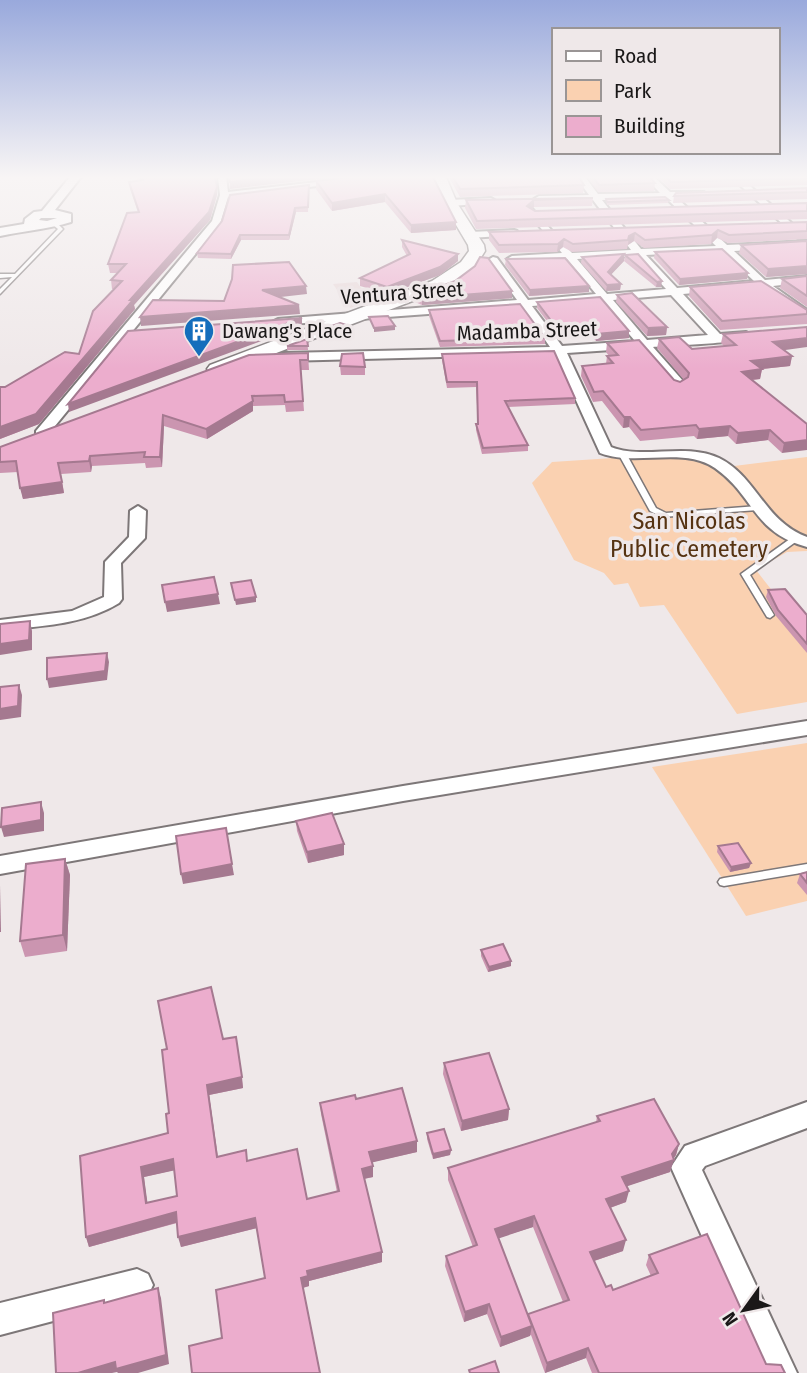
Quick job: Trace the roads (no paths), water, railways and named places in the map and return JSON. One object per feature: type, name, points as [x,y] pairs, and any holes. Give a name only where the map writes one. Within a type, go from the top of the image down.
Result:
[{"type":"highway","points":[[196,377],[447,281],[472,259],[477,251],[472,241]]},
{"type":"highway","points":[[31,438],[80,419]]},
{"type":"street","points":[[31,438],[125,333],[201,241]]},
{"type":"street","points":[[559,241],[568,258],[605,297],[679,385]]},
{"type":"street","points":[[629,241],[672,292],[718,339]]},
{"type":"street","points":[[716,241],[762,283],[807,315]]},
{"type":"street","points":[[472,259],[568,258],[807,243]]},
{"type":"street","points":[[493,260],[559,351],[605,450],[623,455],[674,453],[711,461],[735,479],[774,526],[802,540]]},
{"type":"street","name":"Ventura Street","points":[[259,323],[672,292],[807,279]]},
{"type":"street","points":[[125,333],[138,332]]},
{"type":"street","name":"Madamba Street","points":[[247,358],[559,351],[756,335]]},
{"type":"street","points":[[0,625],[83,614],[99,609],[113,599],[113,562],[137,538],[138,511]]},
{"type":"street","points":[[0,865],[190,829],[484,779],[807,728]]},
{"type":"street","points":[[780,1373],[686,1167],[695,1156],[807,1115]]},
{"type":"street","points":[[0,1320],[137,1285]]},
{"type":"lane","points":[[0,292],[50,241]]},
{"type":"lane","points":[[0,276],[14,275]]},
{"type":"lane","points":[[623,455],[653,509],[666,515],[758,508]]},
{"type":"lane","points":[[770,615],[745,574],[802,540]]},
{"type":"lane","points":[[724,881],[807,868]]},
{"type":"place","name":"Dawang's Place","points":[[199,358]]},
{"type":"park label","name":"San Nicolas Public Cemetery","points":[[689,535]]}]
